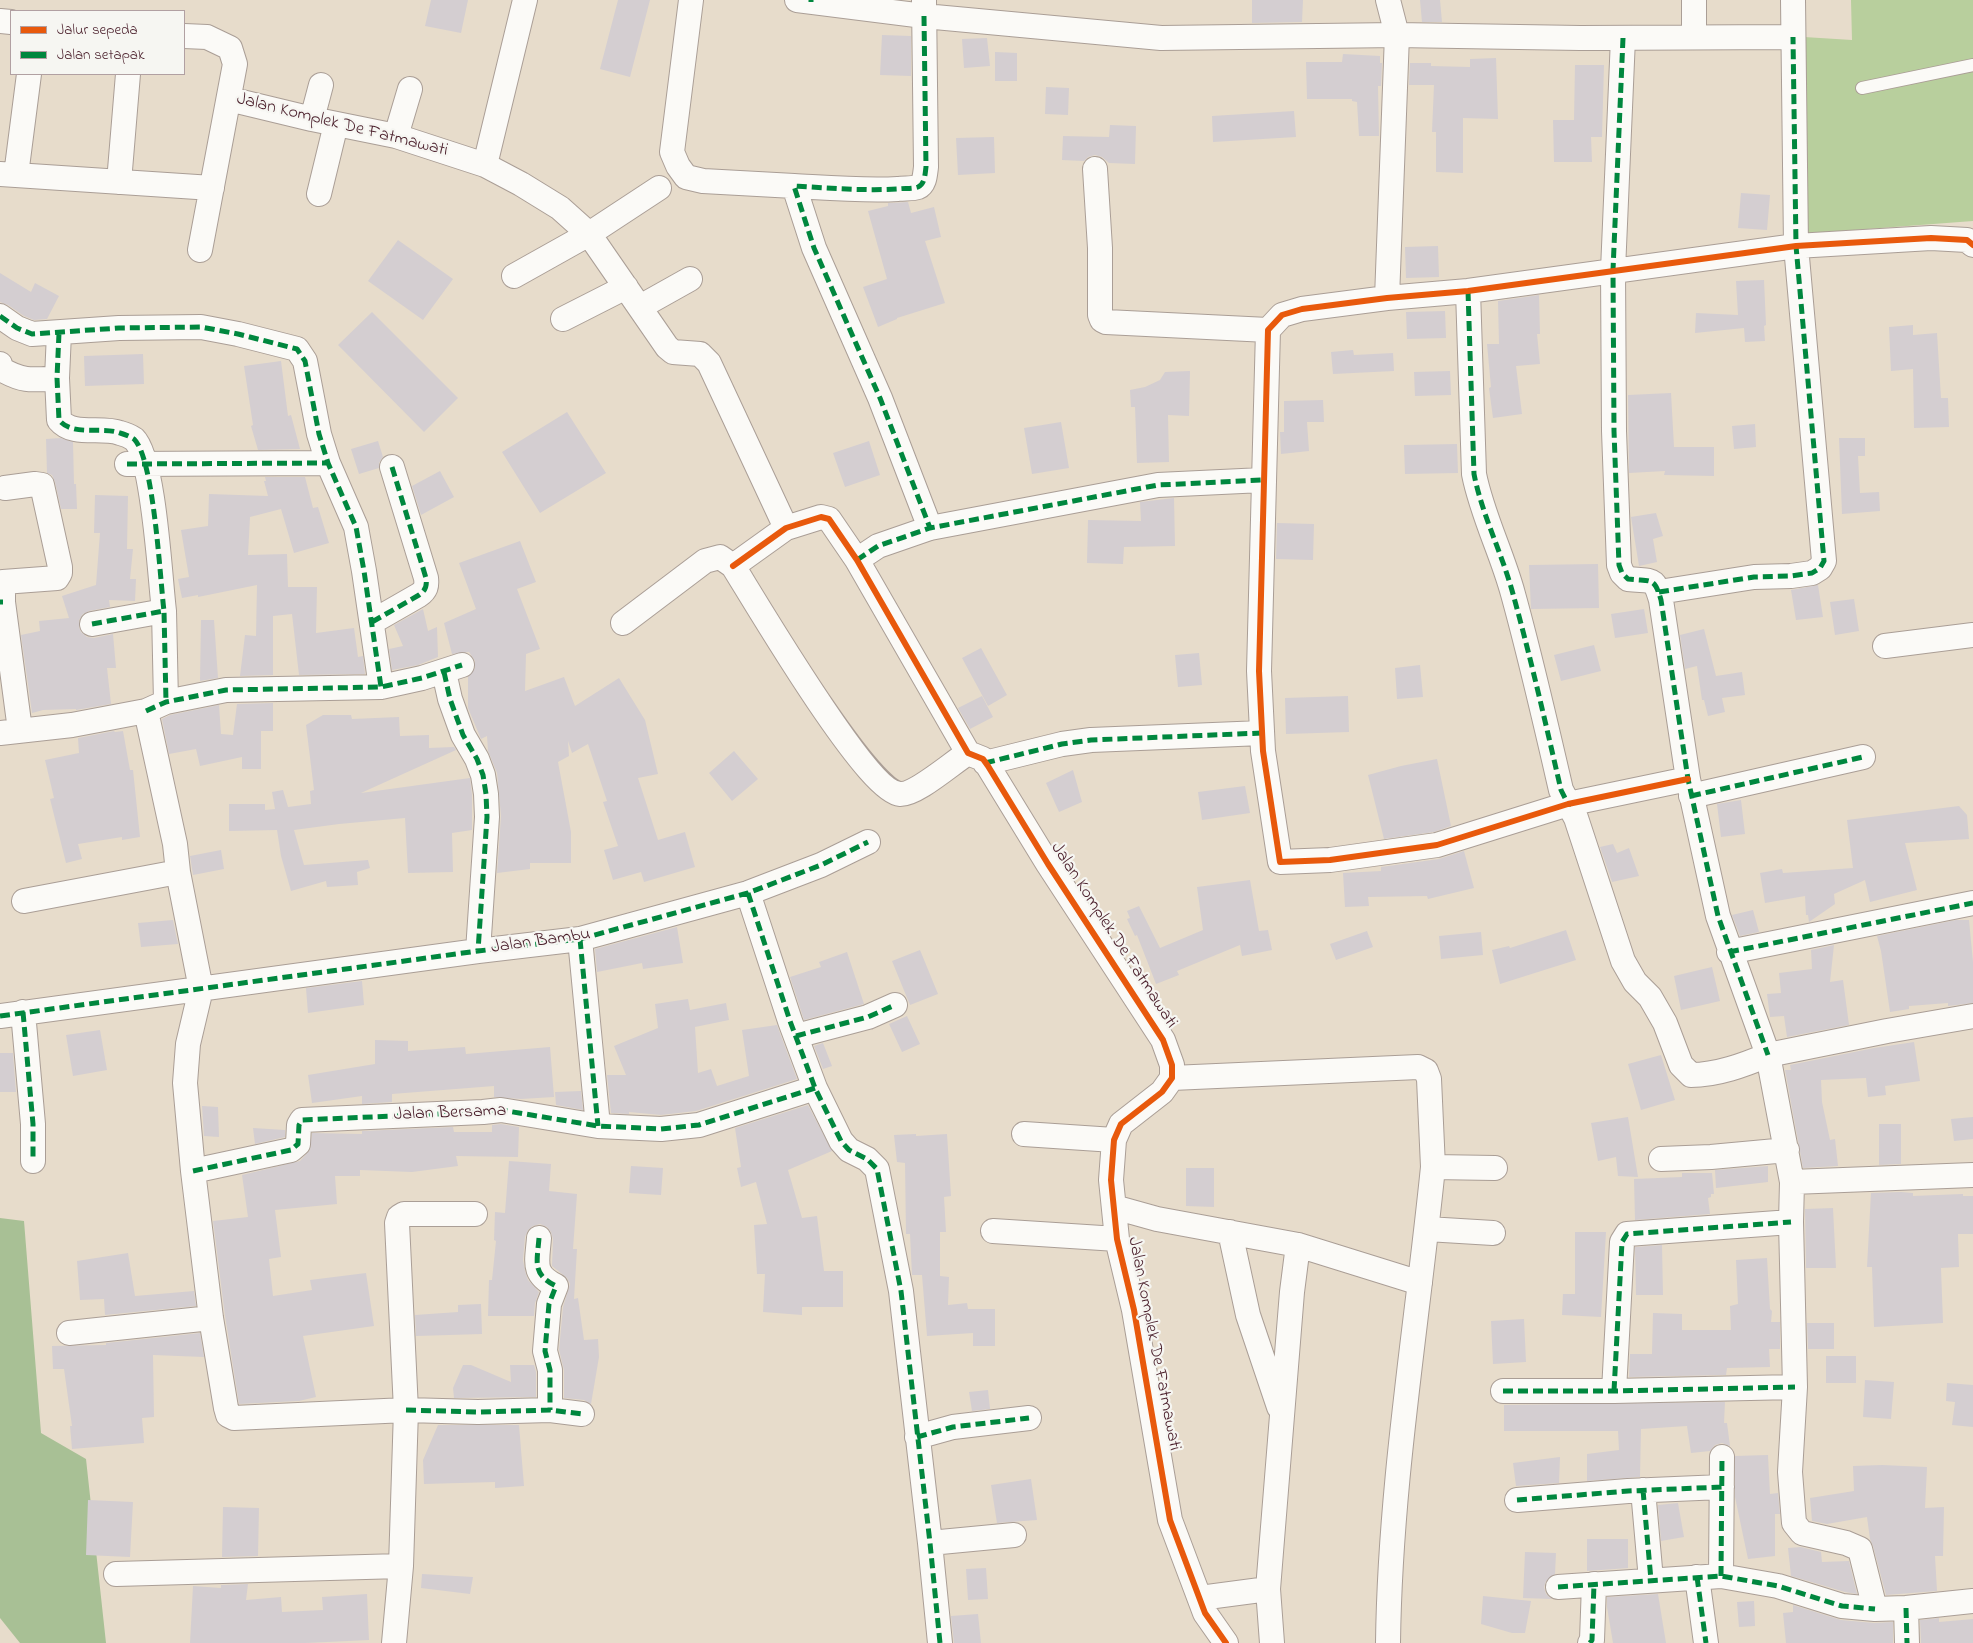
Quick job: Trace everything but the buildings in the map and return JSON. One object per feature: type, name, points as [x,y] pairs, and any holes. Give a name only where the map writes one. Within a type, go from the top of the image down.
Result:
[{"type":"street","points":[[484,165],[524,0]]},
{"type":"street","points":[[691,0],[672,152],[678,166],[686,177],[703,181],[874,190],[918,187],[925,178],[924,8]]},
{"type":"street","points":[[1387,298],[1397,34],[1388,0]]},
{"type":"street","points":[[1694,0],[1694,37]]},
{"type":"street","points":[[1659,592],[1754,577],[1791,576],[1812,573],[1820,568],[1824,560],[1796,246],[1793,0]]},
{"type":"street","points":[[806,1],[924,8],[1161,38],[1397,34],[1623,38],[1793,38]]},
{"type":"street","name":"Jalan Komplek De Fatmawati","points":[[185,36],[207,38],[230,48],[235,64],[229,99],[312,119],[396,136],[484,165],[521,184],[560,208],[589,234],[666,347],[673,352],[700,354],[709,363],[786,528],[821,517],[827,518],[857,560],[977,758],[1163,1040],[1172,1065],[1172,1078],[1162,1092],[1121,1124],[1114,1140],[1111,1180],[1117,1239],[1134,1310],[1170,1520],[1205,1613],[1226,1643]]},
{"type":"street","points":[[1623,38],[1613,270],[1614,431],[1619,565],[1622,573],[1628,579],[1652,581],[1657,585],[1690,787],[1718,916],[1729,952],[1768,1055],[1788,1150],[1792,1182],[1791,1222],[1795,1388],[1790,1472],[1794,1523],[1802,1533],[1846,1542],[1860,1549],[1875,1609]]},
{"type":"street","points":[[28,75],[8,174],[212,188]]},
{"type":"street","points":[[118,182],[128,75]]},
{"type":"street","points":[[312,119],[321,85]]},
{"type":"street","points":[[396,136],[410,89]]},
{"type":"street","points":[[200,250],[229,99]]},
{"type":"street","points":[[318,194],[336,124]]},
{"type":"street","points":[[1095,169],[1100,248],[1100,316],[1102,320],[1106,322],[1268,330]]},
{"type":"street","points":[[794,186],[814,248],[880,398],[930,528]]},
{"type":"street","points":[[514,276],[589,234],[659,188]]},
{"type":"street","points":[[1864,757],[1690,787],[1568,804],[1437,845],[1330,860],[1280,862],[1263,751],[1259,671],[1268,330],[1282,315],[1302,308],[1468,291],[1796,246],[1931,238],[1967,240],[1973,245]]},
{"type":"street","points":[[640,307],[690,279]]},
{"type":"street","points":[[563,319],[626,287]]},
{"type":"street","points":[[1468,291],[1474,474],[1479,497],[1500,550],[1513,593],[1561,790],[1576,818],[1623,961],[1635,982],[1650,997],[1665,1023],[1681,1065],[1691,1075],[1708,1075],[1768,1055],[1973,1016]]},
{"type":"street","points":[[0,316],[17,328],[32,334],[119,328],[201,327],[297,349],[305,361],[319,434],[328,463],[356,527],[381,687]]},
{"type":"street","points":[[59,333],[57,378],[59,420],[63,426],[70,429],[119,432],[134,440],[136,463],[151,489],[164,611],[156,706],[178,872],[201,989],[188,1044],[185,1083],[193,1171],[211,1318],[228,1415],[234,1418],[406,1410],[478,1412],[550,1410],[582,1414]]},
{"type":"street","points":[[0,364],[1,369],[16,378],[30,380],[57,378]]},
{"type":"street","points":[[136,463],[328,463]]},
{"type":"street","points":[[372,622],[425,591],[427,585],[392,467]]},
{"type":"street","points":[[857,560],[878,546],[930,528],[1158,485],[1263,480]]},
{"type":"street","points":[[5,488],[35,484],[42,485],[60,573],[56,578],[3,582],[2,602],[10,732],[72,725],[226,690],[381,687],[453,669],[460,728],[477,759],[483,775],[486,794],[478,951]]},
{"type":"street","points":[[733,566],[786,528]]},
{"type":"street","points":[[623,623],[705,561],[720,557],[733,566],[816,701],[873,774],[888,789],[896,793],[911,792],[977,758],[1062,744],[1091,740],[1262,733]]},
{"type":"street","points":[[92,624],[164,611]]},
{"type":"street","points":[[1885,646],[1973,635]]},
{"type":"street","name":"Jalan Bambu","points":[[11,1014],[580,939],[748,893],[821,865],[868,842]]},
{"type":"street","points":[[24,901],[178,872]]},
{"type":"street","points":[[748,893],[814,1088],[840,1141],[849,1150],[867,1159],[877,1169],[900,1291],[940,1643]]},
{"type":"street","points":[[1729,952],[1973,903]]},
{"type":"street","points":[[580,939],[598,1126]]},
{"type":"street","points":[[796,1036],[868,1016],[895,1005]]},
{"type":"street","points":[[11,1014],[33,1124],[33,1161]]},
{"type":"street","points":[[1172,1078],[1418,1067],[1426,1071],[1433,1167],[1427,1229],[1402,1421],[1389,1584],[1388,1643]]},
{"type":"street","name":"Jalan Bersama","points":[[193,1171],[291,1150],[298,1144],[299,1124],[302,1120],[501,1110],[598,1126],[661,1129],[699,1126],[814,1088]]},
{"type":"street","points":[[1024,1134],[1114,1140]]},
{"type":"street","points":[[1661,1160],[1788,1150]]},
{"type":"street","points":[[1433,1167],[1495,1168]]},
{"type":"street","points":[[1792,1182],[1973,1175]]},
{"type":"street","points":[[1114,1207],[1157,1219],[1298,1246],[1420,1283]]},
{"type":"street","points":[[394,1643],[401,1566],[406,1410],[397,1223],[399,1217],[404,1214],[475,1214]]},
{"type":"street","points":[[1614,1392],[1622,1242],[1627,1234],[1791,1222]]},
{"type":"street","points":[[1427,1229],[1493,1233]]},
{"type":"street","points":[[993,1231],[1117,1239]]},
{"type":"street","points":[[1230,1232],[1248,1315],[1282,1415]]},
{"type":"street","points":[[539,1238],[538,1274],[556,1286],[549,1304],[545,1351],[550,1370],[550,1410]]},
{"type":"street","points":[[1272,1643],[1268,1589],[1292,1292],[1298,1246]]},
{"type":"street","points":[[69,1333],[211,1318]]},
{"type":"street","points":[[1503,1392],[1614,1392],[1795,1388]]},
{"type":"street","points":[[917,1437],[953,1427],[1029,1418]]},
{"type":"street","points":[[1721,1576],[1722,1457]]},
{"type":"street","points":[[1517,1500],[1643,1490],[1722,1487]]},
{"type":"street","points":[[1643,1490],[1651,1580]]},
{"type":"street","points":[[930,1543],[1014,1535]]},
{"type":"street","points":[[116,1574],[401,1566]]},
{"type":"street","points":[[1558,1586],[1721,1576],[1778,1586],[1842,1606],[1875,1609],[1906,1608],[1973,1600]]},
{"type":"street","points":[[1697,1577],[1706,1643]]},
{"type":"street","points":[[1590,1643],[1592,1640],[1594,1584]]},
{"type":"street","points":[[1200,1598],[1268,1589]]},
{"type":"street","points":[[1906,1608],[1907,1643]]},
{"type":"lane","points":[[1862,88],[1973,65]]},
{"type":"green space","points":[[1851,0],[1973,0],[1973,221],[1801,234],[1804,37],[1852,40]]},
{"type":"green space","points":[[0,1218],[24,1221],[41,1433],[86,1459],[106,1643],[20,1643],[0,1618]]},
{"type":"marked path","points":[[924,16],[926,167],[922,184],[916,188],[885,190],[794,186],[814,248],[880,398],[930,528]]},
{"type":"marked path","points":[[1659,592],[1754,577],[1791,576],[1812,573],[1820,568],[1824,561],[1796,246],[1793,37]]},
{"type":"marked path","points":[[1623,38],[1613,270],[1614,431],[1619,565],[1622,573],[1628,579],[1647,581],[1654,584],[1661,600],[1688,779],[1718,916],[1768,1055]]},
{"type":"marked path","points":[[1468,291],[1474,474],[1482,504],[1513,594],[1561,790],[1568,804],[1571,804]]},
{"type":"marked path","points":[[0,316],[17,328],[32,334],[119,328],[201,327],[297,349],[305,361],[319,434],[328,463],[356,527],[381,687]]},
{"type":"marked path","points":[[59,333],[57,378],[59,420],[65,425],[79,430],[104,430],[123,434],[134,439],[141,451],[147,469],[155,520],[164,611]]},
{"type":"marked path","points":[[127,464],[328,463]]},
{"type":"marked path","points":[[372,622],[419,595],[425,590],[426,586],[426,578],[392,467]]},
{"type":"marked path","points":[[857,560],[878,546],[930,528],[1158,485],[1263,480]]},
{"type":"marked path","points":[[92,624],[164,611],[166,702]]},
{"type":"marked path","points":[[146,711],[166,702],[226,690],[381,687],[422,678],[462,665]]},
{"type":"marked path","points":[[444,672],[450,699],[463,735],[477,759],[483,775],[486,794],[487,817],[478,951]]},
{"type":"marked path","points":[[985,763],[1062,744],[1091,740],[1262,733]]},
{"type":"marked path","points":[[1691,796],[1863,757]]},
{"type":"marked path","points":[[0,1016],[478,951],[580,939],[748,893],[821,865],[868,842]]},
{"type":"marked path","points":[[748,893],[790,1021],[815,1088],[841,1141],[849,1150],[867,1159],[877,1169],[901,1291],[940,1643]]},
{"type":"marked path","points":[[1729,952],[1973,903]]},
{"type":"marked path","points":[[580,939],[598,1126]]},
{"type":"marked path","points":[[796,1036],[868,1017],[895,1005]]},
{"type":"marked path","points":[[23,1012],[33,1124],[33,1161]]},
{"type":"marked path","points":[[193,1171],[291,1150],[298,1144],[299,1125],[302,1120],[501,1110],[598,1126],[661,1129],[699,1125],[815,1088]]},
{"type":"marked path","points":[[1614,1391],[1622,1242],[1627,1234],[1791,1222]]},
{"type":"marked path","points":[[539,1238],[538,1267],[543,1277],[556,1286],[549,1304],[545,1351],[550,1370],[550,1410]]},
{"type":"marked path","points":[[1503,1391],[1614,1391],[1795,1387]]},
{"type":"marked path","points":[[406,1410],[478,1412],[550,1410],[582,1414]]},
{"type":"marked path","points":[[917,1437],[953,1427],[1029,1418]]},
{"type":"marked path","points":[[1721,1576],[1722,1457]]},
{"type":"marked path","points":[[1517,1500],[1628,1491],[1722,1487]]},
{"type":"marked path","points":[[1643,1490],[1651,1580]]},
{"type":"marked path","points":[[1558,1587],[1721,1576],[1778,1586],[1842,1606],[1875,1609]]},
{"type":"marked path","points":[[1697,1577],[1706,1643]]},
{"type":"marked path","points":[[1590,1643],[1592,1640],[1594,1584]]},
{"type":"marked path","points":[[1906,1608],[1907,1643]]},
{"type":"cycle path","points":[[1688,779],[1568,804],[1437,845],[1330,860],[1280,862],[1263,751],[1259,671],[1268,330],[1282,315],[1302,309],[1387,298],[1468,291],[1796,246],[1931,238],[1967,240],[1973,245]]},
{"type":"cycle path","points":[[733,566],[786,528],[821,517],[829,519],[857,560],[968,753],[983,759],[988,766],[1048,864],[1163,1040],[1172,1065],[1172,1078],[1162,1092],[1121,1124],[1114,1140],[1111,1180],[1117,1239],[1134,1310],[1170,1520],[1205,1613],[1226,1643]]}]
